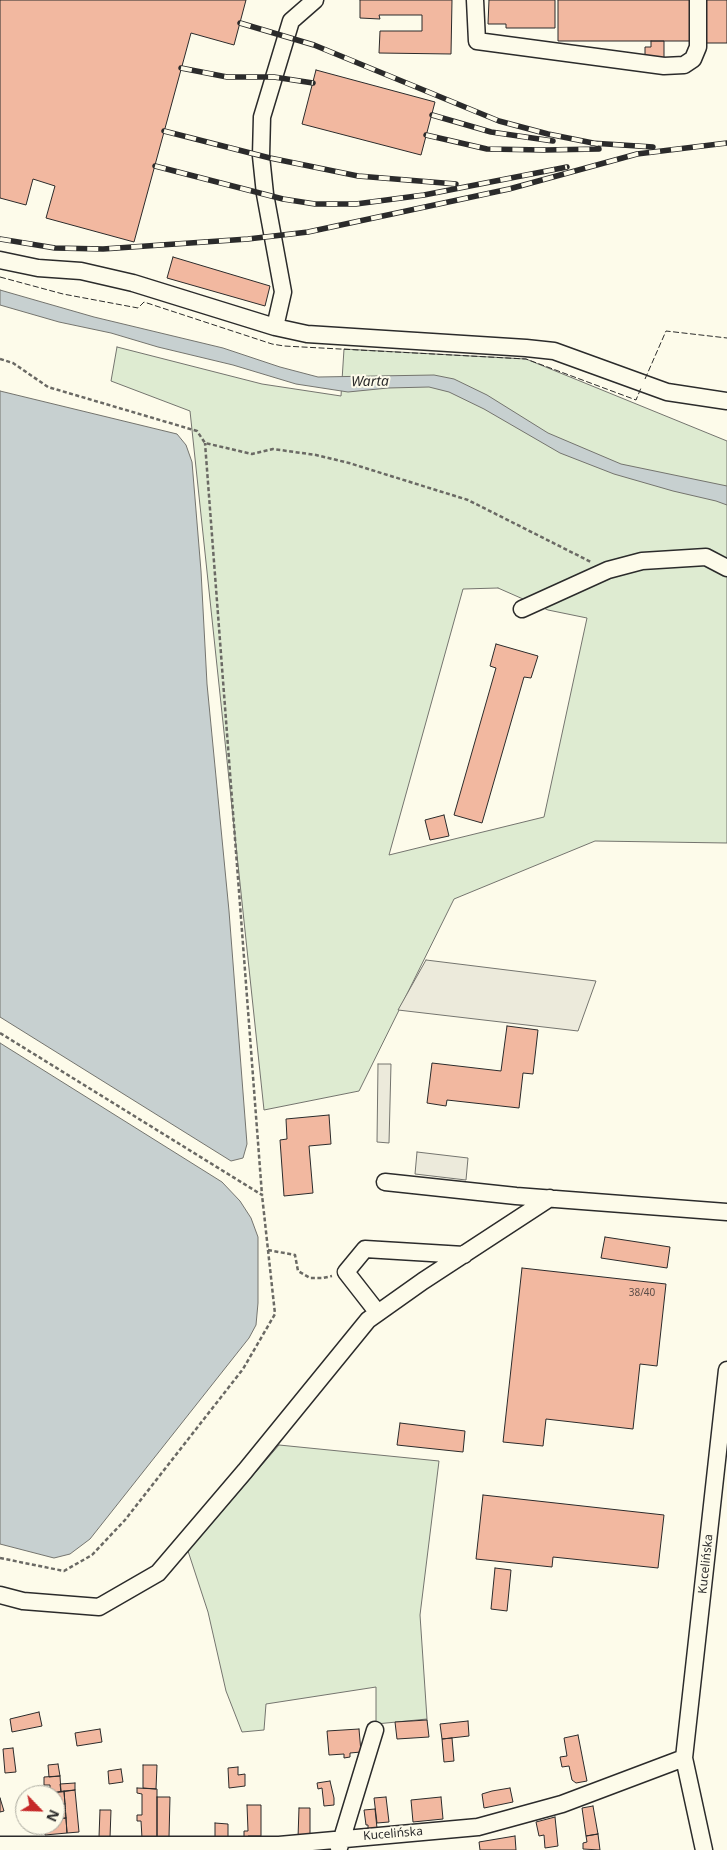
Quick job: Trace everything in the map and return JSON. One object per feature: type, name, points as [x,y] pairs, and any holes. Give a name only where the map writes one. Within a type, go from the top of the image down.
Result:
[{"type":"street","points":[[275,328],[283,292],[265,194],[261,156],[262,116],[291,21],[315,0]]},
{"type":"street","points":[[475,0],[477,41],[664,66],[684,65],[693,59],[698,47],[698,0]]},
{"type":"street","points":[[0,260],[38,268],[81,271],[133,283],[275,328],[307,334],[526,348],[554,352],[667,392],[727,401]]},
{"type":"street","points":[[522,609],[608,570],[642,561],[706,557],[727,568]]},
{"type":"street","points":[[385,1182],[550,1198],[727,1212]]},
{"type":"street","points":[[0,1595],[23,1601],[99,1607],[158,1573],[245,1471],[368,1320],[550,1198]]},
{"type":"street","points":[[378,1313],[346,1272],[365,1249],[464,1255]]},
{"type":"street","name":"Kucelińska","points":[[704,1850],[684,1758],[721,1484],[727,1370]]},
{"type":"street","points":[[340,1844],[375,1730]]},
{"type":"street","name":"Kucelińska","points":[[0,1845],[340,1844],[478,1827],[562,1804],[684,1758]]},
{"type":"path","points":[[0,359],[13,363],[48,387],[197,431],[205,443],[262,1195],[275,1314],[243,1369],[125,1520],[92,1555],[64,1571],[0,1558]]},
{"type":"path","points":[[205,443],[252,454],[273,449],[316,455],[349,463],[450,494],[468,500],[608,570]]},
{"type":"path","points":[[0,1033],[262,1195]]},
{"type":"path","points":[[268,1250],[295,1255],[298,1271],[310,1278],[323,1278],[346,1272]]},
{"type":"green space","points":[[117,347],[262,384],[341,396],[344,349],[526,359],[727,441],[727,843],[595,841],[454,899],[359,1091],[264,1110],[190,411],[111,381]],"holes":[[[498,588],[548,610],[587,618],[544,817],[389,855],[463,589]]]},
{"type":"green space","points":[[279,1445],[439,1461],[420,1615],[427,1719],[376,1724],[376,1687],[266,1704],[264,1730],[242,1732],[226,1691],[208,1612],[188,1551]]},
{"type":"shaded area","points":[[426,960],[596,981],[578,1031],[398,1010]]},
{"type":"shaded area","points":[[378,1064],[391,1064],[389,1143],[377,1142]]},
{"type":"shaded area","points":[[417,1152],[468,1158],[466,1180],[415,1174]]},
{"type":"water","name":"Warta","points":[[0,290],[94,317],[223,348],[280,367],[318,377],[434,375],[454,379],[487,395],[548,433],[621,464],[727,486],[727,505],[614,474],[560,453],[484,409],[449,392],[429,387],[388,388],[348,392],[296,384],[233,365],[158,347],[111,333],[59,322],[0,305]]},
{"type":"water","points":[[0,391],[177,434],[186,445],[192,462],[201,571],[207,684],[229,911],[247,1144],[243,1158],[231,1161],[0,1017]]},
{"type":"water","points":[[0,1043],[222,1182],[240,1201],[251,1218],[258,1237],[258,1303],[256,1325],[249,1338],[90,1539],[70,1554],[54,1558],[0,1544]]},
{"type":"building","points":[[0,0],[246,0],[234,45],[191,33],[134,242],[46,218],[55,186],[33,179],[26,205],[0,198]]},
{"type":"building","points":[[360,0],[452,0],[451,54],[379,53],[380,31],[422,31],[422,15],[379,15],[380,19],[360,18]]},
{"type":"building","points":[[489,0],[555,0],[555,28],[506,28],[506,24],[488,24]]},
{"type":"building","points":[[558,0],[693,0],[693,41],[558,41]]},
{"type":"building","points":[[706,0],[727,0],[727,43],[706,43]]},
{"type":"building","points":[[651,41],[664,41],[664,58],[645,58],[645,47],[651,47]]},
{"type":"building","points":[[316,70],[435,102],[421,155],[302,124]]},
{"type":"building","points":[[173,257],[270,286],[265,306],[167,278]]},
{"type":"building","points":[[496,644],[538,656],[531,678],[524,677],[482,823],[454,815],[496,668],[490,666]]},
{"type":"building","points":[[444,815],[449,836],[430,840],[425,820]]},
{"type":"building","points":[[507,1026],[538,1030],[533,1074],[523,1073],[519,1108],[447,1100],[446,1106],[427,1103],[432,1063],[501,1071]]},
{"type":"building","points":[[329,1115],[331,1144],[309,1146],[313,1193],[284,1196],[280,1140],[287,1139],[286,1119]]},
{"type":"building","points":[[605,1237],[670,1247],[667,1268],[601,1258]]},
{"type":"building","points":[[522,1268],[666,1284],[657,1366],[640,1364],[633,1429],[546,1419],[543,1446],[503,1442]]},
{"type":"building","points":[[400,1423],[465,1431],[463,1452],[397,1445]]},
{"type":"building","points":[[483,1495],[664,1515],[658,1568],[553,1557],[552,1567],[476,1559]]},
{"type":"building","points":[[495,1568],[511,1570],[507,1611],[491,1609]]},
{"type":"building","points":[[39,1712],[42,1726],[12,1732],[10,1719]]},
{"type":"building","points":[[427,1720],[429,1737],[397,1739],[395,1722]]},
{"type":"building","points":[[468,1721],[469,1736],[442,1739],[440,1724]]},
{"type":"building","points":[[100,1729],[102,1742],[77,1746],[75,1733]]},
{"type":"building","points":[[359,1729],[361,1752],[350,1753],[350,1757],[344,1758],[344,1754],[329,1755],[327,1731]]},
{"type":"building","points":[[578,1735],[587,1781],[576,1783],[572,1780],[569,1766],[562,1767],[560,1757],[567,1756],[564,1738]]},
{"type":"building","points":[[452,1738],[454,1761],[444,1762],[442,1739]]},
{"type":"building","points":[[13,1748],[16,1772],[5,1773],[3,1749]]},
{"type":"building","points":[[58,1764],[60,1776],[49,1777],[48,1765]]},
{"type":"building","points":[[143,1765],[157,1765],[156,1789],[143,1788]]},
{"type":"building","points":[[238,1767],[238,1775],[245,1774],[245,1786],[229,1788],[228,1768]]},
{"type":"building","points":[[121,1769],[123,1782],[109,1784],[108,1771]]},
{"type":"building","points":[[60,1776],[61,1785],[44,1785],[44,1777]]},
{"type":"building","points":[[330,1781],[334,1805],[324,1806],[322,1788],[318,1789],[317,1783]]},
{"type":"building","points":[[75,1783],[75,1790],[65,1791],[65,1785],[60,1784]]},
{"type":"building","points":[[137,1788],[157,1789],[157,1837],[142,1838],[141,1821],[137,1821],[137,1815],[142,1815],[142,1794],[137,1793]]},
{"type":"building","points":[[510,1788],[513,1802],[484,1808],[482,1794]]},
{"type":"building","points":[[75,1790],[79,1832],[67,1833],[65,1791]]},
{"type":"building","points":[[157,1797],[170,1797],[169,1837],[157,1837]]},
{"type":"building","points":[[386,1797],[389,1822],[377,1823],[374,1798]]},
{"type":"building","points":[[441,1797],[443,1819],[413,1822],[411,1800]]},
{"type":"building","points":[[0,1798],[4,1811],[0,1812]]},
{"type":"building","points":[[247,1805],[261,1805],[261,1836],[248,1836],[248,1838],[244,1839],[244,1831],[248,1831]]},
{"type":"building","points":[[593,1806],[598,1834],[586,1836],[582,1808]]},
{"type":"building","points":[[299,1808],[310,1808],[310,1836],[298,1838]]},
{"type":"building","points":[[375,1809],[377,1828],[368,1829],[364,1810]]},
{"type":"building","points":[[100,1810],[111,1810],[110,1838],[99,1837]]},
{"type":"building","points":[[555,1817],[558,1846],[545,1848],[544,1835],[539,1836],[536,1822]]},
{"type":"building","points":[[65,1818],[67,1833],[65,1833]]},
{"type":"building","points":[[215,1823],[228,1824],[228,1839],[215,1839]]},
{"type":"building","points":[[598,1834],[600,1850],[583,1849],[583,1843],[587,1842],[586,1836]]},
{"type":"building","points":[[515,1836],[516,1850],[480,1850],[479,1842]]},
{"type":"railway","points":[[240,23],[314,45],[499,121],[548,134],[598,144]]},
{"type":"railway","points":[[181,68],[227,77],[274,77],[313,83]]},
{"type":"railway","points":[[432,115],[491,132],[553,141]]},
{"type":"railway","points":[[164,131],[270,158],[358,176],[456,184]]},
{"type":"railway","points":[[426,135],[487,149],[599,149]]},
{"type":"railway","points":[[591,143],[653,147]]},
{"type":"railway","points":[[0,239],[55,248],[103,249],[248,239],[308,232],[509,189],[637,154],[727,143]]},
{"type":"railway","points":[[155,166],[283,199],[315,204],[356,204],[424,195],[567,167]]},
{"type":"fence","points":[[0,277],[63,294],[138,308],[144,302],[272,344],[526,359],[636,400],[641,388]]},
{"type":"fence","points":[[645,379],[666,331],[727,338]]}]
